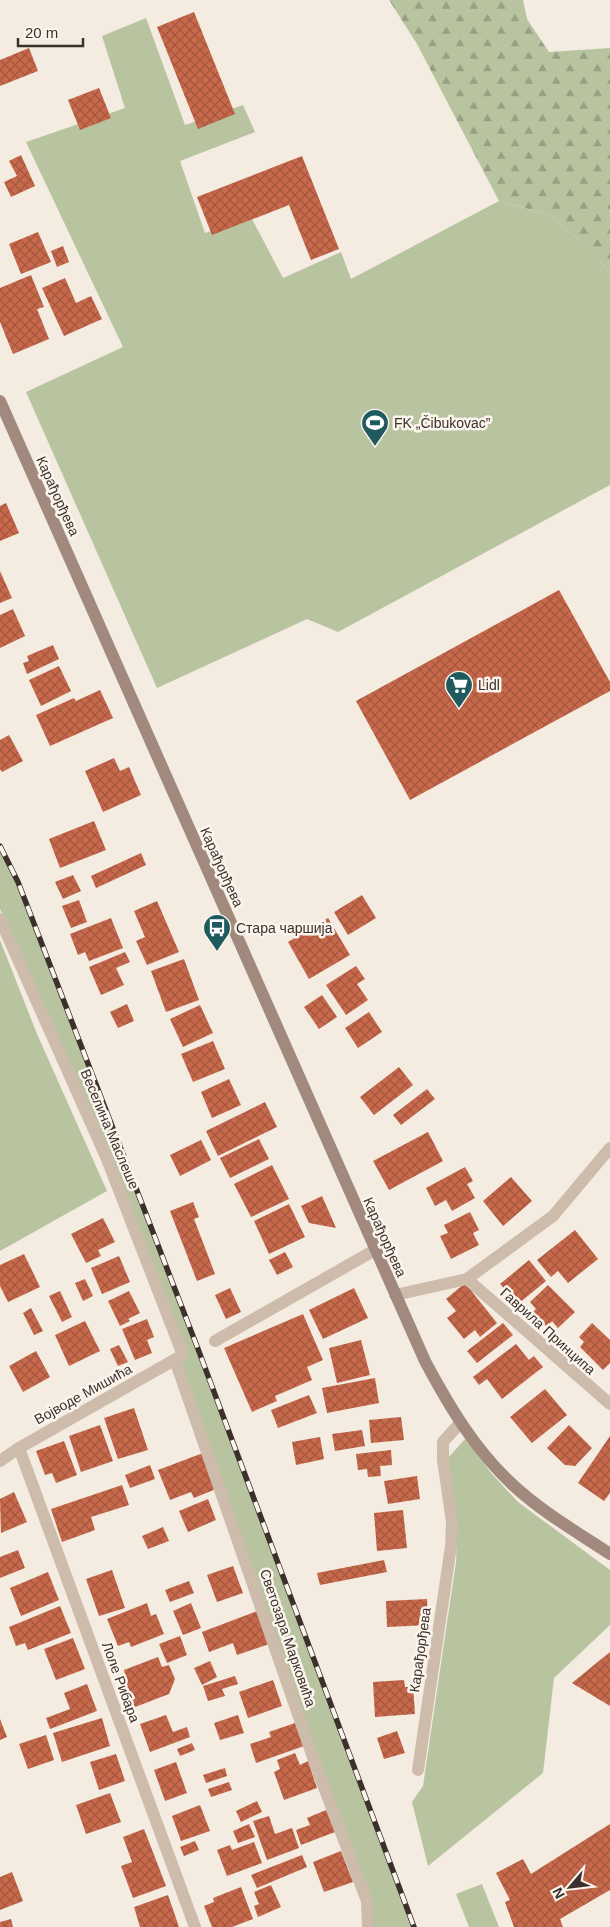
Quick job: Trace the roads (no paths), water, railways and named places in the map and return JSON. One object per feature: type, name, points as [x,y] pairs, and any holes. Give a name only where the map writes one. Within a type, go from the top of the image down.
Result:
[{"type":"street","name":"Карађорђева","points":[[0,401],[425,1360],[460,1423],[486,1457],[513,1486],[610,1554]]},
{"type":"street","name":"Веселина Маслеше","points":[[0,919],[107,1159],[179,1358]]},
{"type":"street","points":[[395,1295],[467,1278],[553,1216],[608,1156]]},
{"type":"street","points":[[215,1342],[375,1250]]},
{"type":"street","name":"Гаврила Принципа","points":[[467,1278],[610,1404]]},
{"type":"street","name":"Војводе Мишића","points":[[0,1462],[19,1448],[179,1358]]},
{"type":"street","name":"Светозара Марковића","points":[[179,1358],[316,1766],[366,1902],[368,1927]]},
{"type":"street","name":"Карађорђева","points":[[418,1770],[451,1546],[452,1522],[443,1460],[443,1442],[460,1423]]},
{"type":"street","name":"Лоле Рибара","points":[[19,1448],[195,1927]]},
{"type":"railway","points":[[0,846],[18,882],[198,1349],[414,1927]]},
{"type":"place","name":"FK „Čibukovac”","points":[[375,447]]},
{"type":"place","name":"Lidl","points":[[459,709]]},
{"type":"place","name":"Стара чаршија","points":[[217,952]]}]
